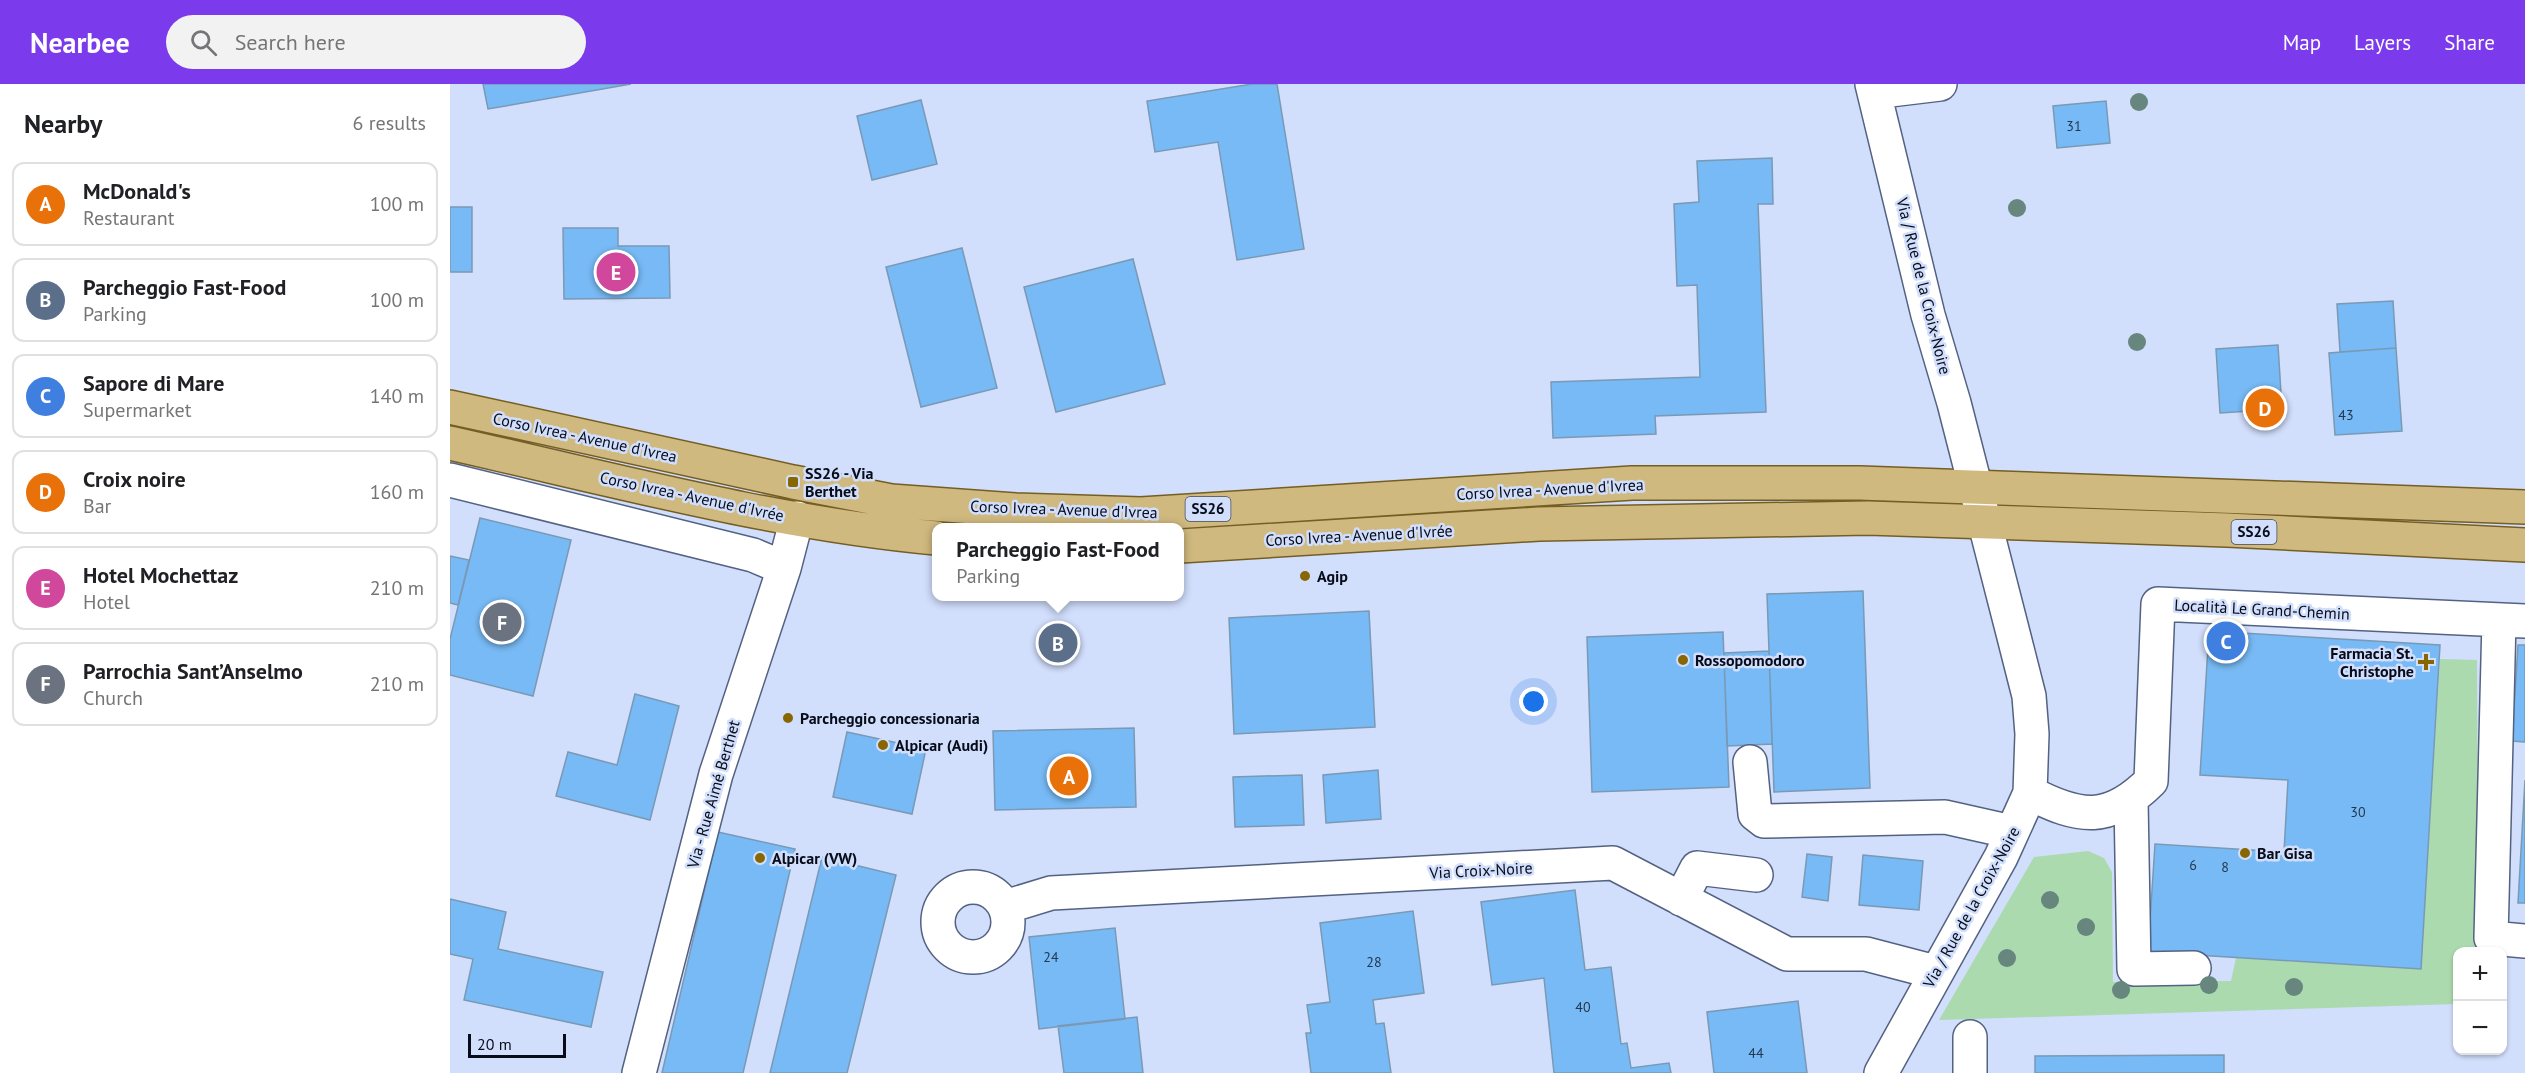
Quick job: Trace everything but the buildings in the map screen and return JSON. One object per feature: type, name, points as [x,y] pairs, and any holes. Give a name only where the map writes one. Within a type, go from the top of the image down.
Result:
[{"type":"main road","name":"Corso Ivrea - Avenue d'Ivrea","points":[[450,407],[891,501],[1015,510],[1141,514],[1632,483],[1860,483],[1976,488]]},
{"type":"main road","name":"Corso Ivrea - Avenue d'Ivrée","points":[[450,443],[797,518],[885,534],[932,538]]},
{"type":"main road","name":"SS26","points":[[1976,488],[2525,507]]},
{"type":"main road","name":"Corso Ivrea - Avenue d'Ivrée","points":[[1184,546],[1539,524],[1736,518],[1868,518],[1983,522]]},
{"type":"main road","name":"SS26","points":[[1983,522],[2227,530],[2525,545]]},
{"type":"street","points":[[1873,88],[1940,84]]},
{"type":"street","name":"Via / Rue de la Croix-Noire","points":[[1873,88],[1928,315],[1976,488],[2029,696],[2032,734],[2030,793],[2001,856],[1881,1073]]},
{"type":"street","points":[[450,480],[753,555],[784,567]]},
{"type":"street","name":"Via - Rue Aimé Berthet","points":[[639,1073],[716,774],[784,567],[797,518]]},
{"type":"street","name":"Località Le Grand-Chemin","points":[[2030,793],[2062,810],[2107,812],[2132,800],[2151,781],[2158,604],[2512,621],[2491,938],[2525,941]]},
{"type":"street","points":[[1750,762],[1755,814],[1764,821],[1945,817],[2012,832]]},
{"type":"street","points":[[2132,800],[2134,969],[2194,968]]},
{"type":"street","name":"Via Croix-Noire","points":[[1005,907],[1051,893],[1614,863],[1787,954],[1866,954],[1935,972]]},
{"type":"street","points":[[1682,898],[1697,868],[1756,875]]},
{"type":"street","points":[[1970,1037],[1970,1073]]},
{"type":"green space","points":[[2440,659],[2477,660],[2478,947],[2453,947],[2453,1004],[1939,1020],[2034,857],[2088,851],[2104,858],[2112,872],[2113,982],[2231,981],[2236,958],[2421,969]]},
{"type":"place","name":"Hotel Mochettaz","points":[[616,272]]},
{"type":"place","name":"Croix noire","points":[[2265,408]]},
{"type":"place","name":"SS26 - Via Berthet","points":[[793,482]]},
{"type":"place","name":"Agip","points":[[1305,576]]},
{"type":"place","name":"Parrochia Sant’Anselmo","points":[[502,622]]},
{"type":"place","name":"Sapore di Mare","points":[[2226,641]]},
{"type":"place","name":"Parcheggio Fast-Food","points":[[1058,643]]},
{"type":"place","name":"Rossopomodoro","points":[[1683,660]]},
{"type":"place","name":"Farmacia St. Christophe","points":[[2426,662]]},
{"type":"place","name":"Parcheggio concessionaria","points":[[788,718]]},
{"type":"place","name":"Alpicar (Audi)","points":[[883,745]]},
{"type":"place","name":"McDonald's","points":[[1069,776]]},
{"type":"place","name":"Bar Gisa","points":[[2245,853]]},
{"type":"place","name":"Alpicar (VW)","points":[[760,858]]}]
